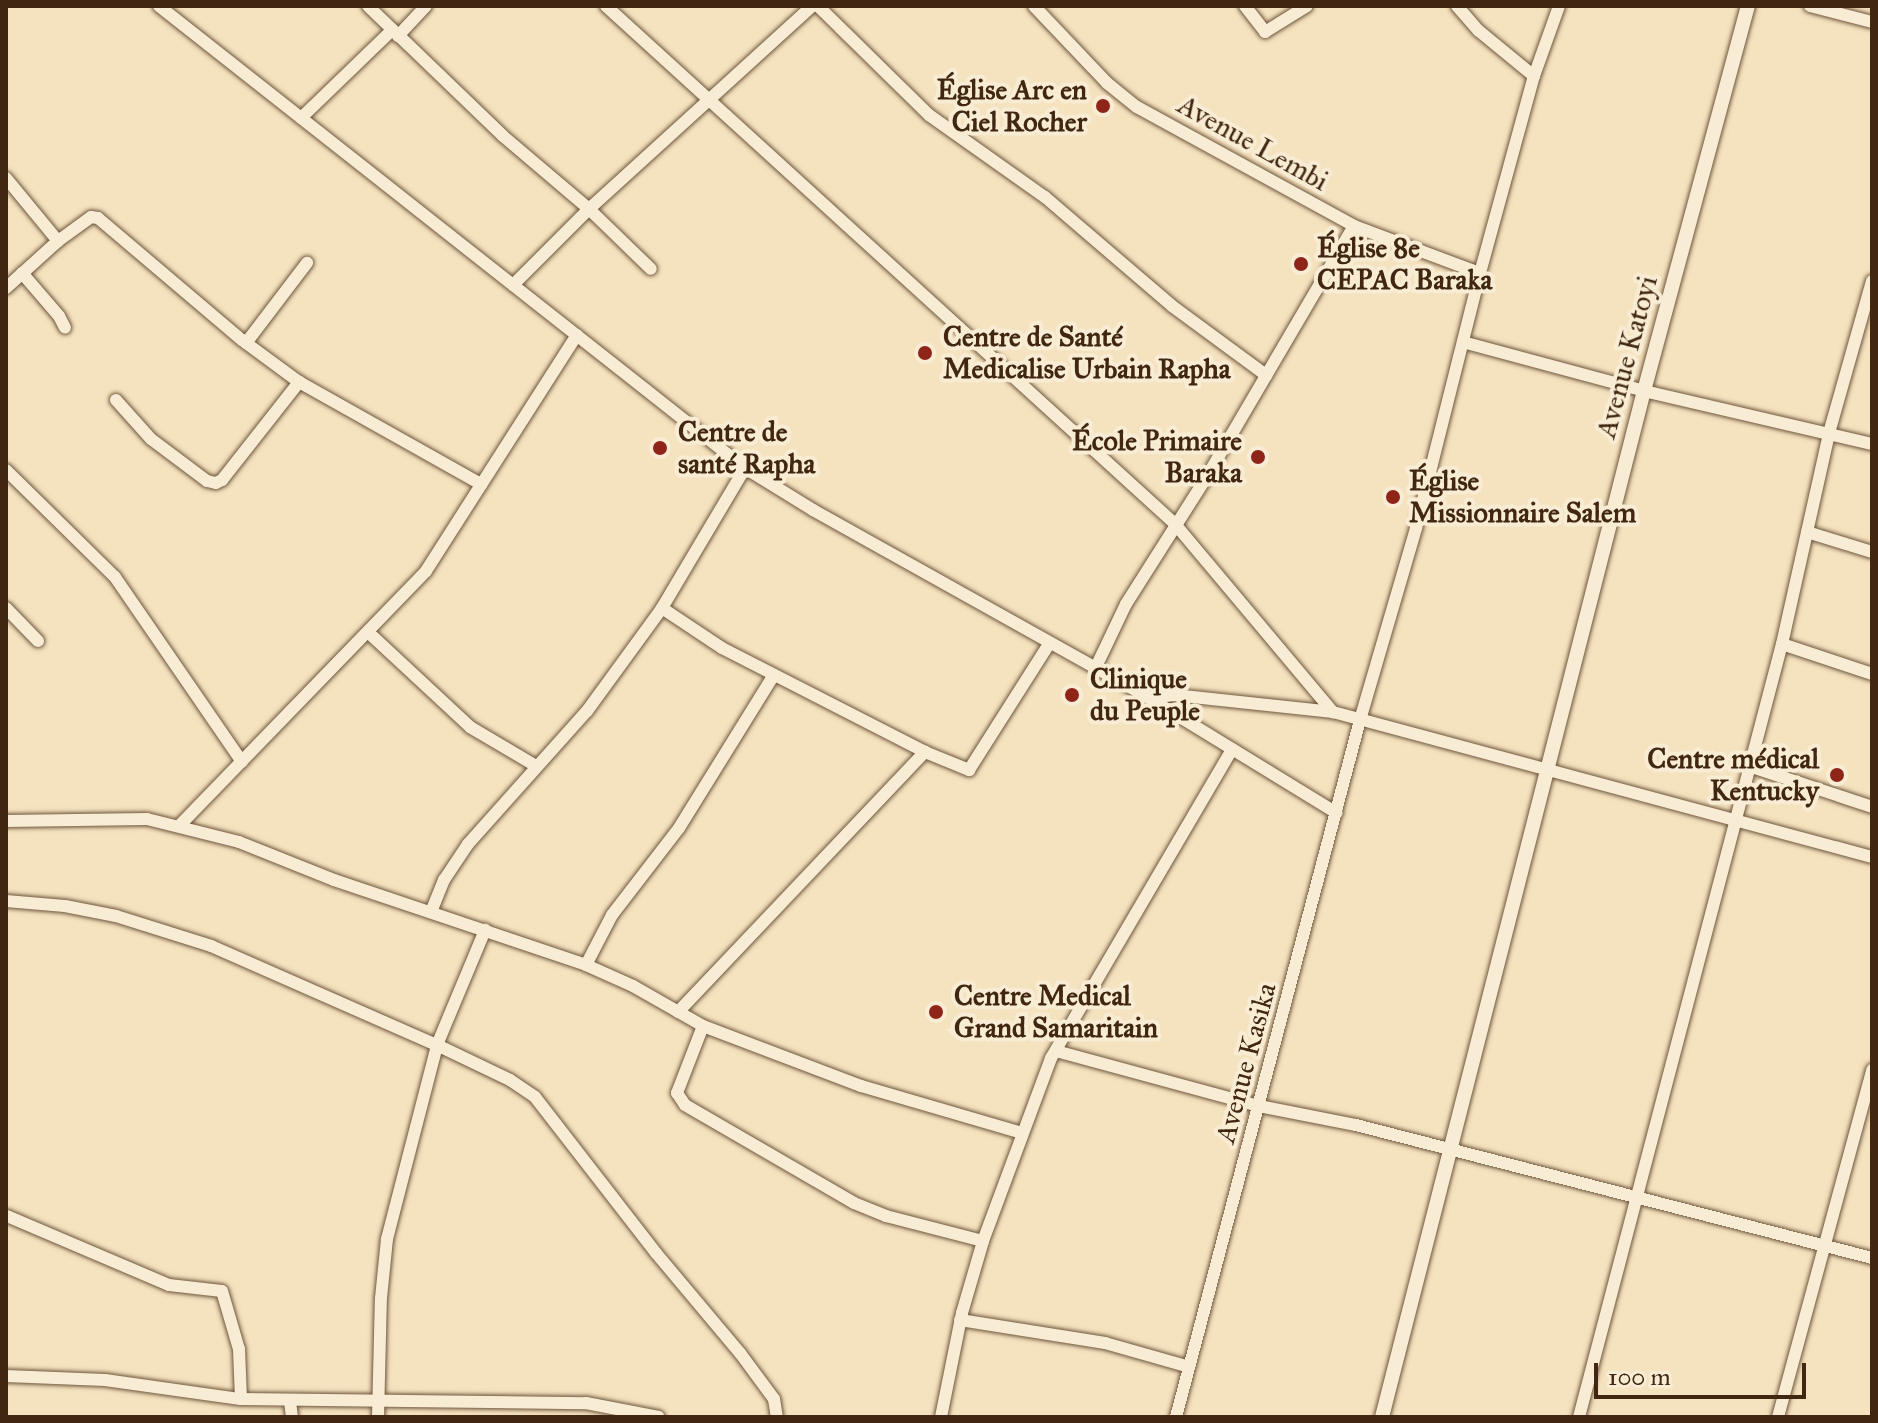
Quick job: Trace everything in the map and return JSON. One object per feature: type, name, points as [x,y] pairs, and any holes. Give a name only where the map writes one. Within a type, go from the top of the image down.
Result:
[{"type":"street","points":[[159,6],[745,468],[1049,644],[1149,698],[1337,813]]},
{"type":"street","points":[[368,6],[503,136],[589,209],[651,269]]},
{"type":"street","points":[[301,118],[426,6]]},
{"type":"street","points":[[606,6],[1175,524],[1333,712]]},
{"type":"street","points":[[513,285],[589,209],[815,6],[929,115],[1045,197],[1172,306],[1266,375]]},
{"type":"street","name":"Avenue Lembi","points":[[1034,6],[1107,83],[1137,107],[1354,226],[1480,273]]},
{"type":"street","points":[[1245,6],[1265,32],[1307,6]]},
{"type":"street","points":[[1457,6],[1479,31],[1534,76]]},
{"type":"street","name":"Avenue Kasika","points":[[1176,1417],[1360,720],[1416,528],[1480,273],[1534,76],[1559,6]]},
{"type":"street","name":"Avenue Katoyi","points":[[1382,1417],[1644,391],[1748,6]]},
{"type":"street","points":[[1810,6],[1872,22]]},
{"type":"street","points":[[6,178],[58,241]]},
{"type":"street","points":[[6,288],[58,241],[91,217],[98,218],[246,343],[299,382],[481,484]]},
{"type":"street","points":[[1095,669],[1126,604],[1354,226]]},
{"type":"street","points":[[246,343],[307,263]]},
{"type":"street","points":[[22,273],[59,316],[65,328]]},
{"type":"street","points":[[1579,1417],[1634,1195],[1782,644],[1829,433],[1872,281]]},
{"type":"street","points":[[179,826],[426,571],[577,335]]},
{"type":"street","points":[[1463,342],[1644,391],[1872,444]]},
{"type":"street","points":[[116,400],[151,439],[207,481],[216,483],[222,480],[299,382]]},
{"type":"street","points":[[431,912],[444,880],[468,844],[587,711],[662,608],[745,468]]},
{"type":"street","points":[[6,470],[115,577],[242,762]]},
{"type":"street","points":[[1807,532],[1872,552]]},
{"type":"street","points":[[6,608],[38,641]]},
{"type":"street","points":[[662,608],[722,648],[963,769],[973,768],[1049,644]]},
{"type":"street","points":[[369,633],[470,727],[536,766]]},
{"type":"street","points":[[1782,644],[1872,674]]},
{"type":"street","points":[[586,965],[612,915],[679,828],[774,675]]},
{"type":"street","points":[[1149,698],[1174,695],[1333,712],[1872,857]]},
{"type":"street","points":[[941,1417],[960,1320],[983,1241],[1056,1051],[1232,749]]},
{"type":"street","points":[[678,1012],[925,752]]},
{"type":"street","points":[[1749,766],[1872,807]]},
{"type":"street","points":[[6,821],[147,819],[239,842],[334,880],[586,965],[703,1026],[861,1086],[1022,1133]]},
{"type":"street","points":[[6,901],[65,906],[116,916],[211,946],[510,1080],[535,1097],[656,1253],[740,1353],[774,1399],[777,1417]]},
{"type":"street","points":[[378,1417],[381,1298],[387,1239],[437,1045],[485,930]]},
{"type":"street","points":[[703,1026],[677,1093],[685,1105],[854,1203],[886,1216],[983,1241]]},
{"type":"street","points":[[1056,1051],[1259,1106],[1316,1115],[1872,1258]]},
{"type":"street","points":[[1778,1417],[1872,1070]]},
{"type":"street","points":[[7,1216],[169,1285],[222,1291],[239,1349],[241,1399]]},
{"type":"street","points":[[960,1320],[1105,1343],[1189,1367]]},
{"type":"street","points":[[6,1376],[105,1380],[241,1399],[580,1403],[659,1417]]},
{"type":"street","points":[[290,1401],[292,1417]]},
{"type":"street","points":[[578,1417],[580,1403]]},
{"type":"place","name":"Église Arc en Ciel Rocher","points":[[1103,106]]},
{"type":"place","name":"Église 8e CEPAC Baraka","points":[[1301,264]]},
{"type":"place","name":"Centre de Santé Medicalise Urbain Rapha","points":[[925,353]]},
{"type":"place","name":"Centre de santé Rapha","points":[[660,448]]},
{"type":"place","name":"École Primaire Baraka","points":[[1258,457]]},
{"type":"place","name":"Église Missionnaire Salem","points":[[1393,497]]},
{"type":"place","name":"Clinique du Peuple","points":[[1072,695]]},
{"type":"place","name":"Centre médical Kentucky","points":[[1837,775]]},
{"type":"place","name":"Centre Medical Grand Samaritain","points":[[936,1012]]}]
